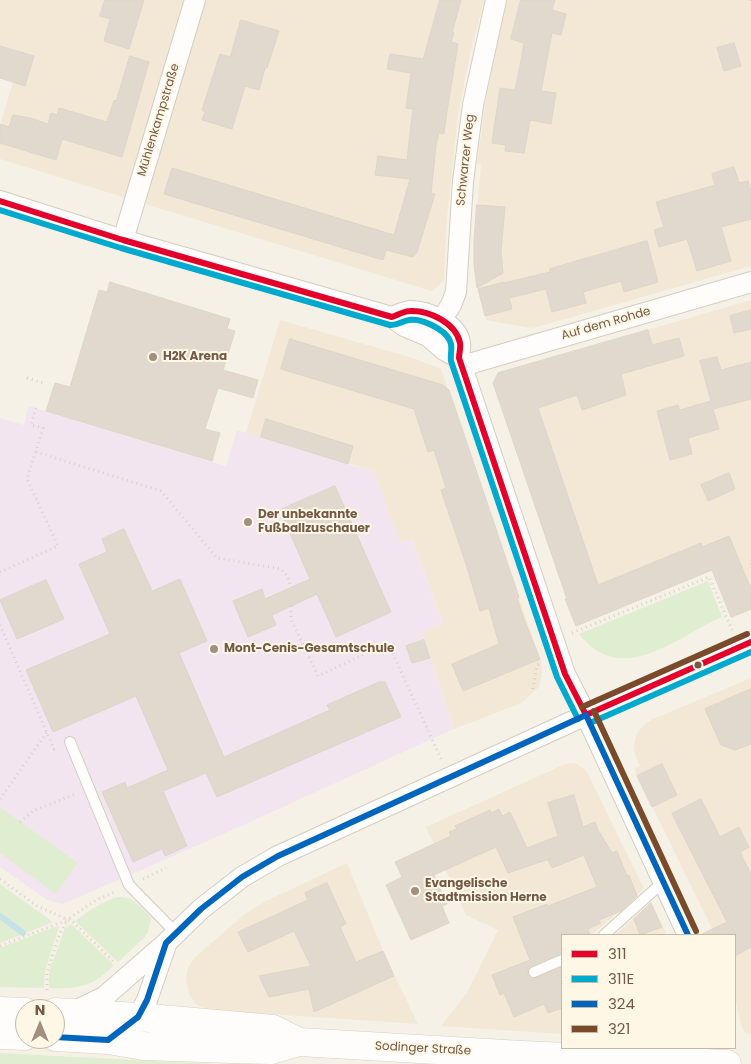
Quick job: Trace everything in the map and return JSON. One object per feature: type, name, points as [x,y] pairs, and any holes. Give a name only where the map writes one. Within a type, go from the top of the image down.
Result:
[{"type":"main road","name":"Sodinger Straße","points":[[65,1007],[138,1017],[273,1029],[299,1042]]},
{"type":"main road","points":[[0,1011],[15,1012]]},
{"type":"main road","points":[[0,1035],[15,1036]]},
{"type":"main road","name":"Sodinger Straße","points":[[65,1038],[108,1040],[144,1046],[271,1050],[299,1042],[725,1064]]},
{"type":"street","name":"Mühlenkampstraße","points":[[123,240],[195,0]]},
{"type":"street","name":"Schwarzer Weg","points":[[441,320],[451,305],[456,292],[463,181],[470,124],[496,0]]},
{"type":"street","points":[[0,202],[123,240],[392,317],[404,326],[428,336],[460,362]]},
{"type":"street","name":"Auf dem Rohde","points":[[460,362],[751,282]]},
{"type":"street","points":[[392,317],[409,311],[421,312],[450,325],[457,334],[460,343],[460,362],[565,674],[586,715],[688,934]]},
{"type":"street","points":[[65,1004],[104,996],[171,938],[201,909],[242,878],[278,856],[745,644]]},
{"type":"street","points":[[108,1040],[138,1017],[147,1000],[171,938]]},
{"type":"street","points":[[720,1049],[725,1064]]},
{"type":"lane","points":[[66,744],[89,788],[129,885],[171,938]]},
{"type":"lane","points":[[605,934],[663,882]]},
{"type":"lane","points":[[534,972],[561,960]]},
{"type":"path","points":[[27,378],[44,383]]},
{"type":"path","points":[[0,572],[58,546],[27,479],[43,428],[31,425],[36,408]]},
{"type":"path","points":[[36,452],[161,491],[217,558],[281,568],[288,577],[291,588]]},
{"type":"path","points":[[554,641],[709,577],[745,644]]},
{"type":"path","points":[[291,606],[291,619],[318,676],[388,644],[450,777]]},
{"type":"path","points":[[0,625],[54,749],[66,744]]},
{"type":"path","points":[[0,799],[47,732]]},
{"type":"path","points":[[20,822],[32,811],[89,788]]},
{"type":"path","points":[[0,879],[37,906],[73,922],[119,967]]},
{"type":"path","points":[[0,946],[67,920]]},
{"type":"path","points":[[55,999],[46,973],[58,938],[67,920]]},
{"type":"shaded area","points":[[0,0],[185,0],[126,198],[0,159],[0,125],[13,82],[0,78]]},
{"type":"shaded area","points":[[205,0],[484,0],[470,54],[458,115],[446,227],[444,281],[432,291],[145,204]]},
{"type":"shaded area","points":[[507,0],[751,0],[751,266],[537,327],[530,328],[486,320],[477,284],[474,262],[481,165],[477,164],[486,98]]},
{"type":"shaded area","points":[[751,300],[751,610],[732,618],[712,570],[576,626],[565,599],[493,383],[498,373]]},
{"type":"shaded area","points":[[280,320],[413,358],[441,369],[541,662],[542,673],[539,687],[519,704],[454,729],[422,632],[443,623],[412,539],[400,543],[374,471],[246,433]]},
{"type":"shaded area","name":"Mont-Cenis-Gesamtschule","points":[[28,406],[226,466],[237,430],[374,471],[400,542],[412,539],[443,624],[422,632],[454,729],[217,837],[63,904],[47,900],[0,867],[0,418],[24,425]]},
{"type":"shaded area","points":[[751,678],[751,1035],[744,1031],[741,1025],[736,1002],[736,934],[715,934],[634,769],[640,766],[635,755],[635,739],[639,730],[653,719]]},
{"type":"shaded area","points":[[577,764],[587,772],[644,889],[593,934],[561,934],[561,951],[531,964],[529,970],[531,975],[537,978],[561,968],[561,1034],[441,1026],[466,994],[498,930],[466,915],[426,827],[563,765]]},
{"type":"shaded area","points":[[347,863],[383,951],[418,1024],[209,1010],[195,1003],[189,994],[186,978],[188,968],[194,958],[245,914],[266,901]]},
{"type":"shaded area","points":[[651,903],[666,934],[616,934]]},
{"type":"green space","points":[[708,581],[722,617],[650,653],[631,658],[613,657],[596,650],[579,634]]},
{"type":"green space","points":[[0,807],[78,863],[56,894],[0,853]]},
{"type":"green space","points":[[0,884],[53,922],[0,943]]},
{"type":"green space","points":[[117,897],[132,900],[151,918],[148,932],[144,938],[118,962],[75,921],[95,907]]},
{"type":"green space","points":[[71,924],[114,965],[99,978],[85,985],[69,988],[49,988],[49,972],[65,928]]},
{"type":"green space","points":[[57,926],[59,927],[45,971],[44,988],[0,987],[0,948]]},
{"type":"green space","points":[[0,1053],[213,1064],[0,1064]]},
{"type":"building","points":[[105,0],[144,0],[129,49],[104,41],[110,19],[100,16]]},
{"type":"building","points":[[440,0],[461,0],[451,42],[458,44],[444,134],[439,133],[436,146],[431,193],[435,194],[417,252],[413,257],[386,250],[383,260],[164,194],[172,168],[394,235],[410,179],[375,175],[378,156],[407,160],[413,109],[406,108],[411,73],[387,69],[390,54],[423,59]]},
{"type":"building","points":[[521,0],[555,0],[552,10],[566,14],[561,35],[552,33],[541,91],[556,93],[551,124],[530,120],[524,153],[505,151],[506,145],[492,143],[500,88],[515,90],[520,66],[524,43],[511,39]]},
{"type":"building","points":[[241,20],[279,31],[259,90],[245,86],[232,129],[202,120],[205,112],[202,110],[220,54],[230,57]]},
{"type":"building","points":[[734,43],[741,66],[724,71],[717,48]]},
{"type":"building","points":[[0,46],[34,56],[25,86],[0,78]]},
{"type":"building","points":[[130,56],[149,62],[122,157],[62,139],[56,160],[0,143],[0,124],[9,127],[13,115],[48,124],[51,113],[57,115],[59,108],[107,122],[114,100],[116,101]]},
{"type":"building","points":[[734,167],[739,183],[748,181],[751,192],[751,219],[721,227],[731,261],[697,271],[687,239],[659,247],[654,230],[664,227],[656,202],[715,185],[712,174]]},
{"type":"building","points":[[477,205],[505,207],[501,251],[503,273],[477,288],[474,265],[474,240]]},
{"type":"building","points":[[647,241],[658,282],[624,292],[621,281],[583,292],[586,303],[552,312],[546,289],[509,298],[512,309],[485,316],[478,289],[550,272],[550,269]]},
{"type":"building","name":"H2K Arena","points":[[110,282],[230,319],[227,329],[235,331],[223,370],[258,380],[253,398],[218,388],[205,429],[220,433],[212,461],[46,411],[55,383],[70,387],[99,290],[107,292]]},
{"type":"building","points":[[751,310],[751,329],[734,333],[730,316]]},
{"type":"building","points":[[648,330],[652,345],[679,338],[684,356],[621,374],[626,395],[582,410],[577,395],[538,408],[598,585],[701,543],[702,547],[729,536],[751,589],[751,609],[731,617],[712,570],[576,626],[565,599],[567,599],[493,383],[498,373]]},
{"type":"building","points":[[290,339],[443,385],[449,390],[519,597],[517,598],[522,614],[540,659],[463,691],[452,664],[499,644],[489,608],[480,611],[441,490],[446,488],[434,450],[428,452],[414,409],[281,369]]},
{"type":"building","points":[[717,357],[721,370],[751,362],[751,399],[713,409],[719,429],[688,438],[692,454],[670,460],[657,411],[678,405],[680,410],[711,401],[700,361]]},
{"type":"building","points":[[266,419],[353,446],[348,464],[261,437]]},
{"type":"building","points":[[729,473],[735,489],[708,501],[701,485]]},
{"type":"building","points":[[335,486],[391,612],[336,637],[317,594],[272,615],[276,625],[248,637],[233,601],[262,589],[265,599],[310,579],[280,510]]},
{"type":"building","points":[[124,529],[152,591],[180,579],[207,641],[179,653],[224,757],[330,710],[327,705],[379,682],[385,682],[401,717],[217,797],[206,773],[163,791],[187,846],[165,856],[162,849],[133,862],[102,792],[125,782],[127,788],[168,770],[136,696],[53,732],[26,670],[110,634],[79,564],[107,552],[102,539]]},
{"type":"building","points":[[46,580],[64,619],[17,639],[0,600]]},
{"type":"building","points":[[424,640],[430,658],[412,663],[406,646]]},
{"type":"building","points":[[751,689],[751,744],[735,750],[721,745],[705,709]]},
{"type":"building","points":[[662,764],[677,795],[652,807],[637,776]]},
{"type":"building","points":[[574,795],[583,827],[595,822],[612,853],[617,851],[637,896],[621,911],[599,920],[601,923],[588,929],[590,934],[561,934],[561,953],[528,968],[528,975],[534,979],[561,967],[561,1008],[548,1013],[544,1004],[514,1017],[504,993],[500,995],[492,975],[530,960],[513,917],[597,887],[584,855],[552,868],[548,860],[552,858],[508,873],[496,847],[434,875],[447,904],[442,906],[449,923],[411,940],[386,885],[402,877],[395,862],[451,836],[449,832],[457,829],[455,826],[490,810],[491,813],[499,809],[502,816],[510,812],[527,848],[558,836],[548,803]]},
{"type":"building","points":[[701,799],[720,837],[739,827],[749,847],[740,852],[751,874],[751,947],[736,955],[736,934],[702,934],[727,922],[672,814]]},
{"type":"building","points":[[327,883],[346,924],[340,927],[356,962],[383,951],[394,976],[314,1012],[309,989],[269,997],[259,976],[311,966],[294,931],[248,952],[238,932],[308,900],[305,893]]},
{"type":"building","points":[[651,903],[662,927],[640,934],[634,919]]},
{"type":"waterway","points":[[0,916],[23,933]]},
{"type":"transit line","name":"311","points":[[0,201],[123,240],[392,317],[410,311],[433,315],[453,329],[460,343],[459,358],[565,674],[586,715]]},
{"type":"transit line","name":"311E","points":[[0,210],[121,248],[390,325],[414,320],[432,325],[443,332],[451,343],[451,361],[557,677],[578,719]]},
{"type":"transit line","name":"321","points":[[582,707],[747,634]]},
{"type":"transit line","name":"311","points":[[586,715],[751,642]]},
{"type":"transit line","name":"311E","points":[[590,723],[751,652]]},
{"type":"transit line","name":"321","points":[[594,711],[696,931]]},
{"type":"transit line","name":"324","points":[[586,715],[688,934]]},
{"type":"transit line","name":"324","points":[[65,1038],[108,1040],[138,1017],[147,1000],[166,943],[201,909],[242,877],[278,856],[586,715]]},
{"type":"place","name":"H2K Arena","points":[[153,357]]},
{"type":"place","name":"Der unbekannte Fußballzuschauer","points":[[248,522]]},
{"type":"place","name":"Mont-Cenis-Gesamtschule","points":[[214,649]]},
{"type":"place","name":"Evangelische Stadtmission Herne","points":[[415,891]]}]
